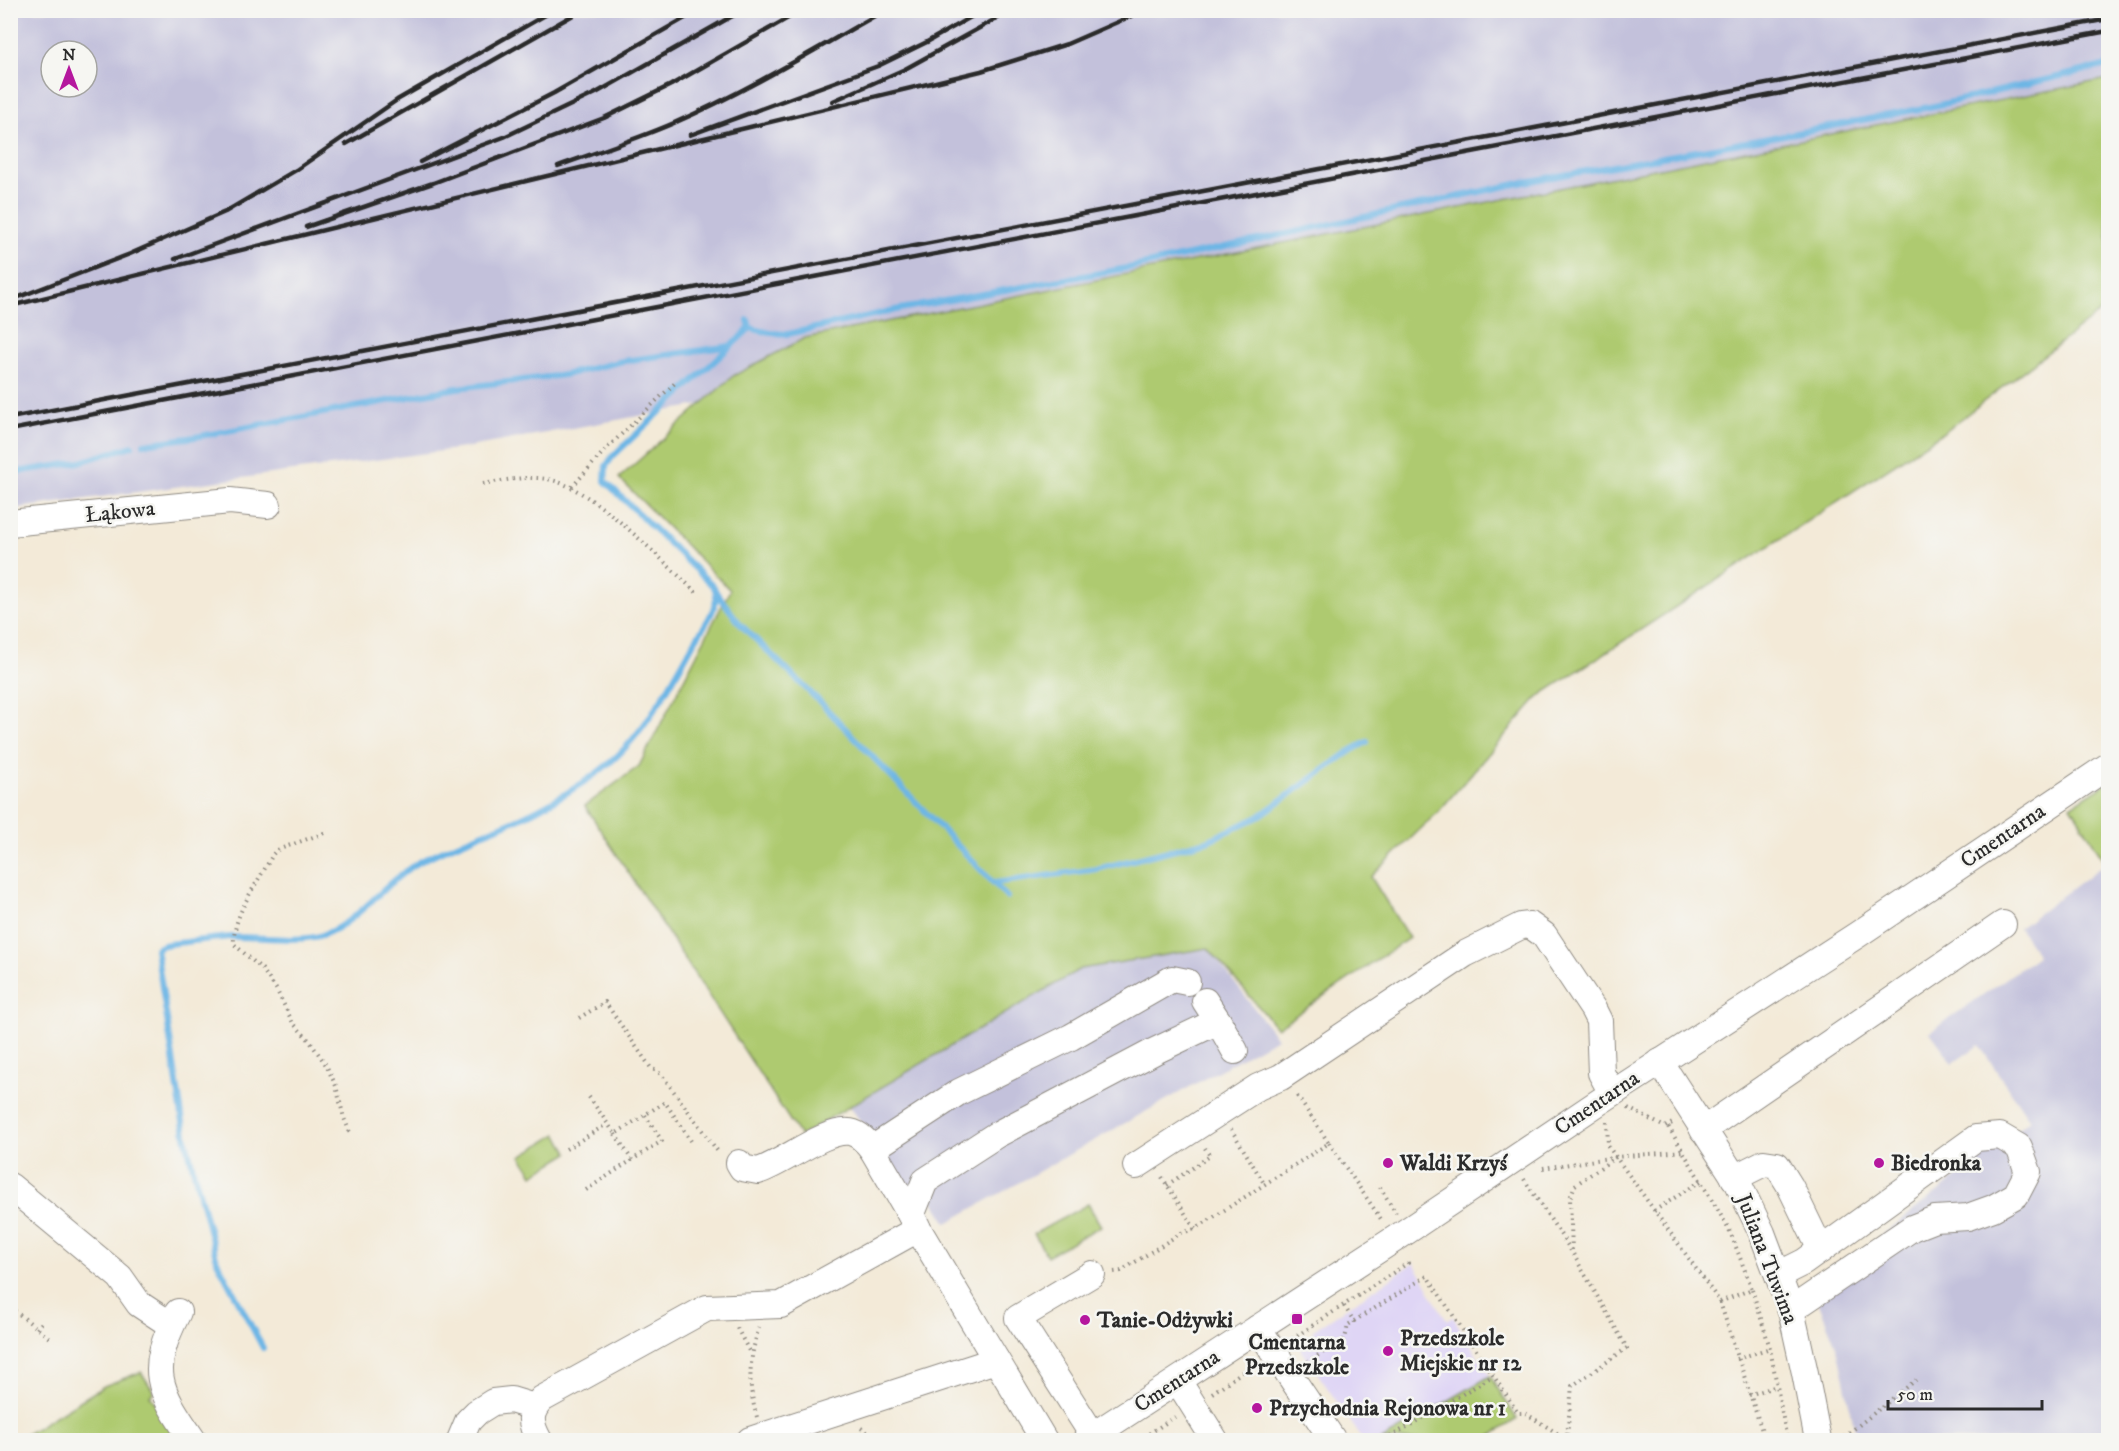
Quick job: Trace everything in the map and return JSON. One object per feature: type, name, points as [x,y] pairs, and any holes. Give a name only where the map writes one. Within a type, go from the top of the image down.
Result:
[{"type":"street","name":"Łąkowa","points":[[10,523],[230,501],[268,505]]},
{"type":"street","name":"Cmentarna","points":[[1092,1439],[1258,1328],[1609,1104],[1660,1062],[1857,935],[2109,766]]},
{"type":"street","points":[[1703,1130],[2003,924]]},
{"type":"street","points":[[1136,1166],[1258,1087],[1281,1077],[1465,954],[1521,926],[1530,925],[1544,935],[1593,1009],[1599,1022],[1601,1072],[1609,1104]]},
{"type":"street","points":[[872,1149],[959,1092],[1071,1036],[1172,979],[1187,982]]},
{"type":"street","points":[[539,1440],[532,1424],[532,1413],[534,1407],[542,1399],[707,1308],[781,1305],[915,1222],[925,1181],[996,1135],[1155,1051],[1212,1011],[1235,1051]]},
{"type":"street","name":"Juliana Tuwima","points":[[1660,1062],[1734,1178],[1762,1233],[1791,1310],[1818,1440]]},
{"type":"street","points":[[731,1161],[742,1167],[758,1171],[833,1134],[841,1132],[857,1134],[864,1139],[1044,1440]]},
{"type":"street","points":[[1778,1275],[1804,1263],[1976,1138],[2000,1136],[2019,1147],[2028,1172],[2016,1195],[1993,1208],[1968,1217],[1935,1219],[1912,1227],[1791,1310]]},
{"type":"street","points":[[1734,1178],[1764,1163],[1777,1165],[1790,1186],[1821,1251]]},
{"type":"street","points":[[10,1186],[120,1277],[139,1304],[174,1318],[159,1359],[159,1372],[167,1399],[193,1440]]},
{"type":"street","points":[[1092,1274],[1018,1318],[1092,1439]]},
{"type":"street","points":[[1258,1328],[1333,1440]]},
{"type":"street","points":[[750,1440],[996,1360]]},
{"type":"street","points":[[1178,1381],[1215,1440]]},
{"type":"street","points":[[460,1440],[468,1421],[493,1402],[511,1400],[534,1407]]},
{"type":"path","points":[[572,487],[606,449],[676,382]]},
{"type":"path","points":[[483,484],[529,479],[550,480],[572,487],[611,516],[697,593]]},
{"type":"path","points":[[324,832],[277,850],[273,854],[246,900],[234,933],[234,944],[262,969],[276,988],[293,1023],[309,1040],[326,1065],[336,1086],[351,1135]]},
{"type":"path","points":[[579,1018],[605,1002],[651,1068],[661,1074],[731,1161]]},
{"type":"path","points":[[1291,1087],[1387,1227]]},
{"type":"path","points":[[589,1097],[632,1160]]},
{"type":"path","points":[[615,1134],[665,1102],[691,1141]]},
{"type":"path","points":[[1609,1104],[1608,1146],[1720,1302],[1749,1395],[1767,1440],[1786,1438],[1770,1348],[1752,1289],[1729,1228],[1668,1126]]},
{"type":"path","points":[[586,1191],[662,1141],[645,1115]]},
{"type":"path","points":[[566,1149],[607,1124]]},
{"type":"path","points":[[1221,1132],[1230,1126],[1265,1185]]},
{"type":"path","points":[[1167,1185],[1210,1156],[1202,1143]]},
{"type":"path","points":[[1162,1177],[1195,1229],[1329,1143]]},
{"type":"path","points":[[1540,1168],[1616,1156],[1683,1151]]},
{"type":"path","points":[[1572,1252],[1570,1198],[1575,1185],[1616,1156]]},
{"type":"path","points":[[1306,1363],[1345,1339],[1348,1325],[1426,1276],[1518,1413],[1525,1413],[1564,1440],[1567,1436],[1572,1386],[1627,1348],[1572,1252],[1518,1171]]},
{"type":"path","points":[[1654,1211],[1701,1181]]},
{"type":"path","points":[[1380,1187],[1399,1219]]},
{"type":"path","points":[[1720,1302],[1752,1289]]},
{"type":"path","points":[[1344,1306],[1354,1321]]},
{"type":"path","points":[[10,1307],[52,1340]]},
{"type":"path","points":[[37,1329],[43,1321]]},
{"type":"path","points":[[736,1324],[751,1353]]},
{"type":"path","points":[[754,1408],[750,1391],[751,1353],[760,1324]]},
{"type":"path","points":[[1737,1359],[1770,1348]]},
{"type":"path","points":[[1138,1440],[1193,1406],[1273,1351]]},
{"type":"path","points":[[1385,1440],[1492,1376]]},
{"type":"path","points":[[1840,1440],[1916,1380]]},
{"type":"path","points":[[1749,1395],[1777,1386]]},
{"type":"shaded area","points":[[2108,10],[2108,110],[1246,305],[464,448],[11,509],[10,11]]},
{"type":"shaded area","points":[[2106,863],[2108,867],[2108,1440],[1857,1440],[1837,1348],[1813,1289],[2030,1120],[1979,1045],[1953,1063],[1930,1032],[2038,956],[2019,928]]},
{"type":"shaded area","points":[[1208,948],[1277,1038],[947,1223],[922,1184],[908,1193],[850,1106],[1080,969]]},
{"type":"shaded area","name":"Przedszkole Miejskie nr 12","points":[[1414,1263],[1447,1320],[1453,1317],[1490,1376],[1382,1440],[1363,1440],[1296,1342],[1303,1337],[1305,1340],[1314,1334],[1312,1331]]},
{"type":"green space","points":[[2108,79],[2108,306],[1944,432],[1539,696],[1439,811],[1371,877],[1409,938],[1277,1028],[1208,948],[1080,969],[800,1136],[585,806],[639,766],[730,590],[619,478],[733,376],[805,338]]},
{"type":"green space","points":[[2108,782],[2108,867],[2071,806]]},
{"type":"green space","points":[[557,1134],[569,1153],[533,1175],[521,1156]]},
{"type":"green space","points":[[1088,1204],[1101,1226],[1047,1256],[1034,1234]]},
{"type":"green space","points":[[141,1372],[154,1392],[150,1396],[184,1440],[17,1440],[104,1386]]},
{"type":"green space","points":[[1490,1376],[1517,1419],[1485,1440],[1382,1440]]},
{"type":"waterway","points":[[750,328],[770,333],[788,334],[900,309],[1133,267],[1525,182],[1939,105],[2108,65]]},
{"type":"waterway","points":[[263,1348],[217,1261],[186,1141],[156,949],[170,944],[225,937],[302,939],[322,935],[348,921],[416,864],[547,804],[591,777],[626,747],[654,711],[706,624],[716,601],[716,594],[714,587],[605,481],[606,466],[613,456],[750,328],[748,320]]},
{"type":"waterway","points":[[144,444],[195,437],[457,388],[564,375],[623,361],[731,346]]},
{"type":"waterway","points":[[10,473],[80,462],[132,446]]},
{"type":"waterway","points":[[716,592],[741,625],[821,703],[1007,897]]},
{"type":"waterway","points":[[994,883],[1097,869],[1207,841],[1258,817],[1352,750],[1367,742]]},
{"type":"railway","points":[[19,297],[130,254],[225,212],[296,170],[397,100],[554,10]]},
{"type":"railway","points":[[346,144],[582,10]]},
{"type":"railway","points":[[420,162],[554,93],[699,10]]},
{"type":"railway","points":[[175,259],[504,137],[596,93],[743,10]]},
{"type":"railway","points":[[306,227],[433,183],[604,118],[671,85],[802,10]]},
{"type":"railway","points":[[558,166],[701,111],[885,10]]},
{"type":"railway","points":[[690,135],[878,66],[927,42],[983,10]]},
{"type":"railway","points":[[833,101],[905,69],[1012,10]]},
{"type":"railway","points":[[10,306],[981,71],[1067,44],[1145,10]]},
{"type":"railway","points":[[10,418],[2108,19]]},
{"type":"railway","points":[[10,430],[2108,31]]},
{"type":"place","name":"Waldi Krzyś","points":[[1388,1163]]},
{"type":"place","name":"Biedronka","points":[[1879,1163]]},
{"type":"place","name":"Cmentarna Przedszkole","points":[[1297,1319]]},
{"type":"place","name":"Tanie-Odżywki","points":[[1085,1320]]},
{"type":"place","name":"Przedszkole Miejskie nr 12","points":[[1388,1351]]},
{"type":"place","name":"Przychodnia Rejonowa nr 1","points":[[1257,1408]]}]
